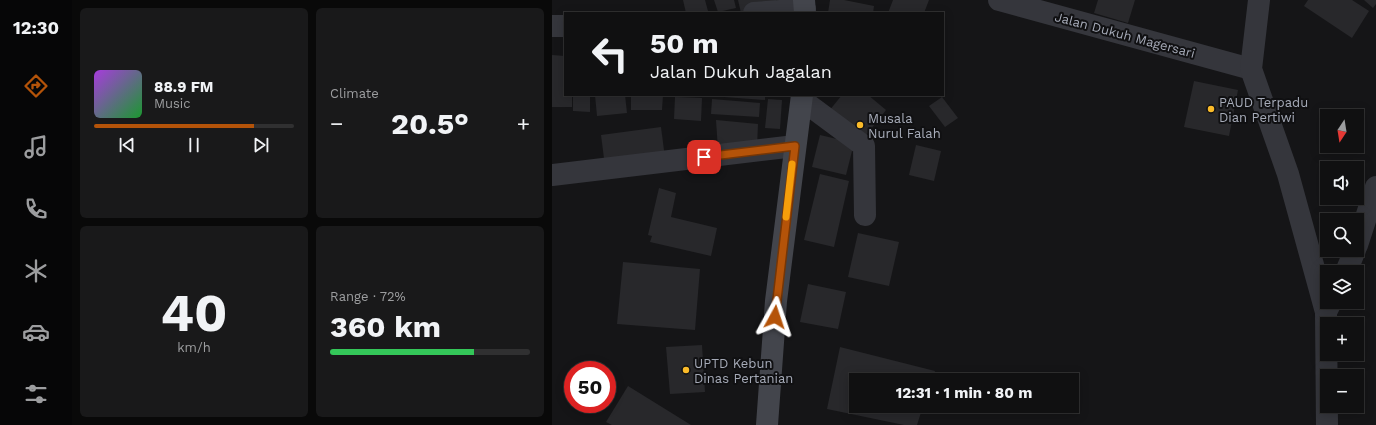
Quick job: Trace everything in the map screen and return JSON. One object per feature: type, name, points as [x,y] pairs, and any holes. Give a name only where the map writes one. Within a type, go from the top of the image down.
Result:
[{"type":"main road","points":[[767,425],[776,301],[802,97]]},
{"type":"street","name":"Jalan Dukuh Magersari","points":[[999,0],[1251,69]]},
{"type":"street","points":[[1259,0],[1251,69],[1288,174],[1320,278]]},
{"type":"street","points":[[762,12],[804,7]]},
{"type":"street","points":[[552,26],[564,26]]},
{"type":"street","points":[[802,97],[864,146],[865,215]]},
{"type":"street","points":[[552,175],[795,146]]},
{"type":"street","points":[[1364,224],[1376,187]]},
{"type":"street","points":[[1327,425],[1329,309]]},
{"type":"building","points":[[683,0],[705,0],[708,11],[686,12]]},
{"type":"building","points":[[714,0],[734,0],[736,8],[718,12]]},
{"type":"building","points":[[738,0],[776,0],[777,4],[741,12]]},
{"type":"building","points":[[830,0],[844,0],[874,6],[873,12],[828,12]]},
{"type":"building","points":[[893,0],[929,0],[924,12],[888,12]]},
{"type":"building","points":[[1098,0],[1135,0],[1128,23],[1094,13]]},
{"type":"building","points":[[1308,0],[1352,0],[1369,11],[1352,38],[1304,6]]},
{"type":"building","points":[[1364,0],[1376,0],[1376,4],[1373,8]]},
{"type":"building","points":[[552,55],[564,56],[564,96],[572,96],[572,107],[552,107]]},
{"type":"building","name":"PAUD Terpadu Dian Pertiwi","points":[[1194,81],[1238,90],[1229,136],[1184,127]]},
{"type":"building","points":[[573,96],[590,96],[590,112],[573,111]]},
{"type":"building","points":[[595,96],[625,96],[627,113],[597,116]]},
{"type":"building","points":[[631,96],[663,96],[662,110],[631,110]]},
{"type":"building","points":[[711,96],[765,96],[765,100]]},
{"type":"building","name":"Musala Nurul Falah","points":[[841,96],[869,96],[886,110],[863,139],[829,111]]},
{"type":"building","points":[[675,97],[702,98],[701,121],[674,119]]},
{"type":"building","points":[[942,97],[958,118],[945,127],[929,106]]},
{"type":"building","points":[[712,99],[760,103],[759,117],[711,114]]},
{"type":"building","points":[[768,99],[782,100],[780,129],[765,128]]},
{"type":"building","points":[[716,120],[758,124],[757,147],[718,150]]},
{"type":"building","points":[[661,127],[665,158],[605,166],[601,135]]},
{"type":"building","points":[[820,135],[854,143],[846,175],[812,167]]},
{"type":"building","points":[[916,145],[941,151],[934,181],[909,175]]},
{"type":"building","points":[[820,174],[849,181],[834,247],[804,240]]},
{"type":"building","points":[[659,188],[676,193],[671,217],[717,228],[711,256],[650,242],[652,236],[648,235]]},
{"type":"building","points":[[858,233],[899,242],[889,286],[848,277]]},
{"type":"building","points":[[623,262],[700,269],[695,330],[617,324]]},
{"type":"building","points":[[808,284],[846,292],[838,329],[800,322]]},
{"type":"building","name":"UPTD Kebun Dinas Pertanian","points":[[702,345],[705,392],[670,394],[666,347]]},
{"type":"building","points":[[840,347],[935,371],[934,373],[849,373],[849,413],[921,413],[917,425],[904,425],[827,409]]},
{"type":"building","points":[[628,386],[691,425],[612,425],[606,422],[612,413],[616,413],[616,406]]},
{"type":"slow traffic","points":[[786,217],[792,164]]},
{"type":"place","name":"PAUD Terpadu Dian Pertiwi","points":[[1211,109]]},
{"type":"place","name":"Musala Nurul Falah","points":[[860,125]]},
{"type":"place","name":"UPTD Kebun Dinas Pertanian","points":[[686,370]]},
{"type":"route","points":[[704,157],[795,146],[775,317]]}]
